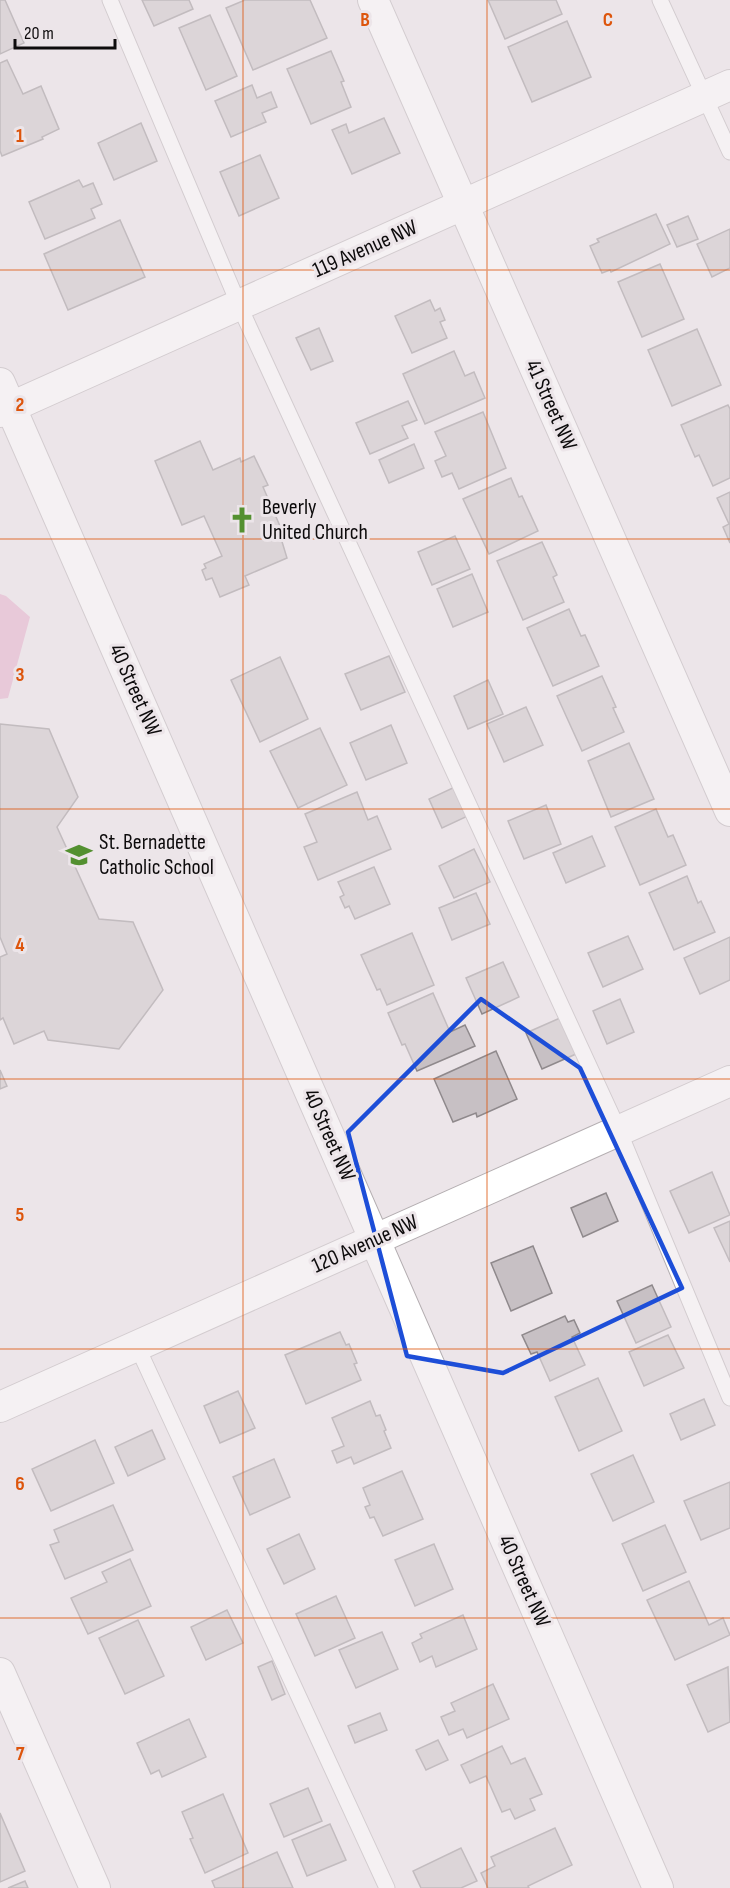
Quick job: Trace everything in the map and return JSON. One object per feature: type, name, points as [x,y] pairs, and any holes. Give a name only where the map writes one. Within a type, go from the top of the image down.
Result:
[{"type":"street","name":"41 Street NW","points":[[373,0],[730,811]]},
{"type":"street","name":"119 Avenue NW","points":[[4,400],[239,304],[717,91]]},
{"type":"street","name":"40 Street NW","points":[[4,400],[658,1888]]},
{"type":"street","name":"120 Avenue NW","points":[[0,1407],[730,1081]]},
{"type":"street","points":[[0,1673],[95,1888]]},
{"type":"lane","points":[[110,0],[239,304],[619,1131],[730,1398]]},
{"type":"lane","points":[[660,0],[717,91],[730,152]]},
{"type":"lane","points":[[137,1346],[387,1888]]},
{"type":"highlighted area","points":[[481,999],[580,1068],[682,1288],[503,1373],[407,1356],[348,1132]]},
{"type":"shaded area","points":[[0,594],[6,596],[30,617],[8,698],[0,699]]},
{"type":"building","points":[[0,0],[5,0],[24,43],[0,54]]},
{"type":"building","points":[[142,0],[189,0],[193,9],[154,26]]},
{"type":"building","points":[[245,0],[310,0],[327,38],[253,70],[226,8]]},
{"type":"building","points":[[488,0],[556,0],[562,14],[505,39]]},
{"type":"building","points":[[210,15],[237,76],[206,90],[179,28]]},
{"type":"building","points":[[567,21],[591,77],[532,102],[508,47]]},
{"type":"building","points":[[331,51],[344,81],[341,82],[351,107],[311,124],[287,69]]},
{"type":"building","points":[[7,60],[23,94],[41,86],[59,129],[42,137],[43,139],[2,156],[0,151],[0,63]]},
{"type":"building","points":[[252,85],[257,98],[271,92],[277,107],[262,113],[266,122],[231,137],[215,101]]},
{"type":"building","points":[[384,118],[400,153],[352,174],[332,130],[346,124],[349,133]]},
{"type":"building","points":[[141,123],[157,161],[114,180],[98,143]]},
{"type":"building","points":[[260,155],[279,198],[239,216],[220,172]]},
{"type":"building","points":[[79,180],[83,187],[93,183],[102,204],[91,209],[95,218],[45,239],[29,202]]},
{"type":"building","points":[[656,214],[670,244],[611,272],[610,270],[602,273],[590,246],[599,242],[597,239]]},
{"type":"building","points":[[688,216],[698,239],[677,247],[667,225]]},
{"type":"building","points":[[120,220],[145,277],[68,310],[44,254]]},
{"type":"building","points":[[730,229],[730,268],[712,277],[697,244]]},
{"type":"building","points":[[660,264],[684,319],[642,337],[618,282]]},
{"type":"building","points":[[430,300],[435,311],[440,308],[445,320],[440,322],[447,338],[412,353],[395,316]]},
{"type":"building","points":[[319,328],[333,361],[311,370],[296,338]]},
{"type":"building","points":[[697,329],[721,385],[672,406],[648,350]]},
{"type":"building","points":[[454,351],[465,376],[474,372],[485,398],[425,424],[403,374]]},
{"type":"building","points":[[408,401],[417,420],[402,426],[408,438],[370,454],[356,423]]},
{"type":"building","points":[[728,405],[730,409],[730,478],[713,486],[699,455],[695,457],[681,425]]},
{"type":"building","points":[[483,412],[506,468],[459,489],[452,473],[442,477],[435,461],[446,456],[435,432]]},
{"type":"building","name":"Beverly United Church","points":[[200,441],[213,470],[240,458],[241,462],[254,456],[268,485],[263,487],[283,533],[280,535],[287,558],[245,576],[249,585],[220,597],[212,578],[206,580],[202,570],[206,568],[204,564],[222,556],[204,516],[182,525],[155,461]]},
{"type":"building","points":[[414,444],[424,468],[389,483],[379,460]]},
{"type":"building","points":[[511,478],[538,531],[489,554],[463,499]]},
{"type":"building","points":[[730,492],[730,543],[723,527],[729,524],[717,498]]},
{"type":"building","points":[[455,536],[470,569],[432,585],[418,552]]},
{"type":"building","points":[[542,542],[557,575],[553,577],[564,602],[523,620],[497,561]]},
{"type":"building","points":[[472,574],[488,612],[453,627],[437,589]]},
{"type":"building","points":[[569,609],[581,636],[585,635],[599,666],[553,686],[527,628]]},
{"type":"building","points":[[389,656],[405,692],[361,710],[345,674]]},
{"type":"building","points":[[280,657],[308,719],[260,742],[231,680]]},
{"type":"building","points":[[602,676],[624,732],[582,751],[557,696]]},
{"type":"building","points":[[488,680],[503,714],[468,729],[454,696]]},
{"type":"building","points":[[526,707],[543,745],[504,762],[487,724]]},
{"type":"building","points":[[0,724],[49,729],[78,797],[57,827],[99,919],[133,922],[163,990],[119,1049],[48,1040],[44,1031],[14,1044],[3,1018],[0,1020],[0,957],[7,954],[0,937]]},
{"type":"building","points":[[391,725],[407,763],[366,780],[350,743]]},
{"type":"building","points":[[320,728],[347,785],[298,808],[270,751]]},
{"type":"building","points":[[629,743],[654,799],[611,817],[588,761]]},
{"type":"building","points":[[457,786],[470,815],[442,828],[429,799]]},
{"type":"building","points":[[357,792],[368,820],[377,816],[391,849],[318,880],[304,847],[317,842],[305,814]]},
{"type":"building","points":[[546,805],[561,844],[524,859],[508,821]]},
{"type":"building","points":[[656,809],[668,837],[673,835],[686,865],[640,885],[615,827]]},
{"type":"building","points":[[592,836],[605,866],[566,883],[553,853]]},
{"type":"building","points":[[474,849],[490,882],[454,898],[439,866]]},
{"type":"building","points":[[374,867],[390,904],[355,919],[349,906],[345,908],[340,897],[344,895],[338,882]]},
{"type":"building","points":[[687,876],[698,903],[701,901],[715,932],[674,950],[649,893]]},
{"type":"building","points":[[476,893],[490,924],[452,940],[439,908]]},
{"type":"building","points":[[412,933],[434,985],[387,1005],[380,989],[377,990],[361,955]]},
{"type":"building","points":[[628,936],[643,969],[603,987],[588,953]]},
{"type":"building","points":[[730,937],[730,980],[700,994],[684,958]]},
{"type":"building","points":[[503,962],[519,997],[482,1014],[466,978]]},
{"type":"building","points":[[433,993],[450,1032],[465,1025],[475,1046],[417,1071],[388,1013]]},
{"type":"building","points":[[620,999],[634,1032],[607,1044],[593,1011]]},
{"type":"building","points":[[560,1018],[576,1054],[542,1069],[526,1033]]},
{"type":"building","points":[[496,1051],[517,1099],[477,1117],[476,1113],[453,1122],[434,1079]]},
{"type":"building","points":[[0,1070],[7,1086],[0,1089]]},
{"type":"building","points":[[712,1172],[730,1215],[689,1233],[670,1191]]},
{"type":"building","points":[[606,1193],[618,1221],[583,1237],[571,1208]]},
{"type":"building","points":[[730,1221],[730,1262],[714,1228]]},
{"type":"building","points":[[533,1246],[552,1293],[511,1311],[491,1263]]},
{"type":"building","points":[[652,1285],[671,1327],[636,1343],[617,1301]]},
{"type":"building","points":[[565,1316],[568,1322],[574,1320],[580,1333],[572,1337],[585,1365],[550,1381],[537,1352],[531,1354],[522,1335]]},
{"type":"building","points":[[340,1332],[346,1345],[349,1344],[361,1380],[306,1404],[285,1355]]},
{"type":"building","points":[[668,1335],[684,1368],[644,1386],[629,1352]]},
{"type":"building","points":[[598,1378],[622,1431],[579,1451],[555,1397]]},
{"type":"building","points":[[238,1391],[255,1428],[220,1443],[204,1406]]},
{"type":"building","points":[[704,1399],[715,1425],[681,1440],[670,1414]]},
{"type":"building","points":[[370,1401],[376,1416],[380,1415],[391,1448],[354,1464],[351,1457],[337,1463],[332,1451],[344,1446],[332,1418]]},
{"type":"building","points":[[152,1430],[165,1459],[128,1476],[115,1447]]},
{"type":"building","points":[[95,1440],[114,1483],[51,1511],[32,1469]]},
{"type":"building","points":[[633,1455],[654,1502],[613,1521],[591,1474]]},
{"type":"building","points":[[274,1459],[290,1497],[250,1515],[233,1477]]},
{"type":"building","points":[[402,1471],[423,1519],[383,1536],[374,1517],[370,1518],[365,1507],[370,1505],[363,1488]]},
{"type":"building","points":[[730,1482],[730,1528],[701,1540],[684,1501]]},
{"type":"building","points":[[113,1505],[133,1550],[65,1579],[50,1545],[59,1542],[54,1530]]},
{"type":"building","points":[[665,1525],[686,1572],[643,1591],[622,1544]]},
{"type":"building","points":[[299,1534],[315,1569],[284,1584],[267,1549]]},
{"type":"building","points":[[434,1544],[453,1589],[415,1606],[395,1560]]},
{"type":"building","points":[[130,1559],[151,1606],[88,1634],[71,1598],[107,1582],[102,1572]]},
{"type":"building","points":[[689,1581],[709,1625],[723,1618],[730,1635],[675,1660],[647,1600]]},
{"type":"building","points":[[336,1596],[355,1638],[315,1656],[296,1614]]},
{"type":"building","points":[[227,1610],[243,1643],[206,1660],[191,1627]]},
{"type":"building","points":[[463,1615],[477,1649],[436,1667],[432,1656],[420,1662],[412,1643],[422,1638],[420,1634]]},
{"type":"building","points":[[138,1620],[164,1676],[125,1694],[99,1638]]},
{"type":"building","points":[[382,1632],[398,1669],[356,1688],[339,1650]]},
{"type":"building","points":[[272,1661],[285,1694],[272,1700],[258,1667]]},
{"type":"building","points":[[728,1667],[730,1722],[708,1732],[687,1685]]},
{"type":"building","points":[[493,1684],[509,1719],[467,1738],[463,1729],[449,1735],[441,1717],[455,1711],[451,1703]]},
{"type":"building","points":[[380,1713],[387,1730],[355,1743],[348,1726]]},
{"type":"building","points":[[189,1719],[206,1757],[162,1777],[159,1770],[151,1774],[137,1743]]},
{"type":"building","points":[[438,1740],[448,1760],[426,1770],[416,1750]]},
{"type":"building","points":[[502,1746],[511,1764],[525,1758],[542,1794],[530,1799],[535,1810],[515,1819],[510,1809],[502,1812],[486,1776],[470,1783],[461,1765]]},
{"type":"building","points":[[308,1788],[322,1821],[284,1837],[270,1804]]},
{"type":"building","points":[[223,1794],[248,1853],[205,1873],[190,1839],[193,1838],[182,1812]]},
{"type":"building","points":[[0,1813],[25,1871],[0,1882]]},
{"type":"building","points":[[330,1824],[346,1860],[307,1876],[292,1840]]},
{"type":"building","points":[[555,1828],[572,1865],[528,1886],[529,1888],[488,1888],[481,1873],[495,1866],[491,1857]]},
{"type":"building","points":[[461,1848],[477,1881],[461,1888],[421,1888],[413,1871]]},
{"type":"building","points":[[277,1852],[293,1888],[215,1888],[212,1881]]},
{"type":"building","points":[[25,1881],[28,1888],[8,1888]]},
{"type":"place","name":"Beverly United Church","points":[[242,520]]},
{"type":"place","name":"St. Bernadette Catholic School","points":[[79,855]]}]
